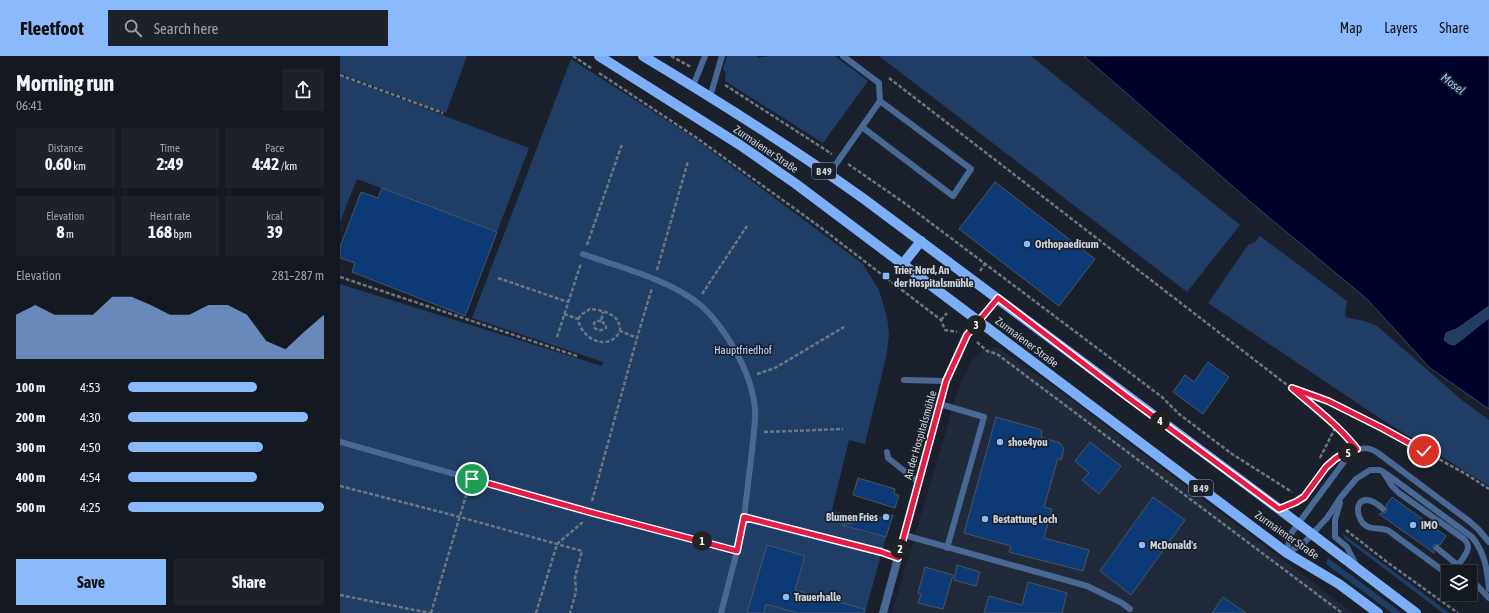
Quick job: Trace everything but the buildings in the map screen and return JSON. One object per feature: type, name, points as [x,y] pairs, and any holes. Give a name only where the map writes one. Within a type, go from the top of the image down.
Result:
[{"type":"main road","name":"Zurmaiener Straße","points":[[599,56],[746,150],[796,184],[1287,553],[1339,584],[1378,613]]},
{"type":"main road","name":"Zurmaiener Straße","points":[[643,56],[693,86],[829,174],[998,298],[1126,396],[1358,568],[1416,613]]},
{"type":"main road","points":[[902,265],[921,241]]},
{"type":"street","name":"An der Hospitalsmühle","points":[[883,613],[946,381],[967,335],[998,298]]},
{"type":"lane","points":[[693,86],[704,56]]},
{"type":"lane","points":[[710,97],[722,56]]},
{"type":"lane","points":[[829,174],[880,101],[879,83],[843,56]]},
{"type":"lane","points":[[862,127],[953,196],[971,169],[880,101]]},
{"type":"lane","points":[[583,254],[654,280],[697,302],[715,320],[728,338],[747,377],[755,409],[754,432],[744,517],[721,613]]},
{"type":"lane","points":[[904,380],[946,381]]},
{"type":"lane","points":[[940,404],[984,417],[947,548]]},
{"type":"lane","points":[[340,442],[593,513],[737,551]]},
{"type":"lane","points":[[1279,509],[1304,497],[1326,467],[1343,454],[1368,448],[1378,453],[1469,521],[1489,542]]},
{"type":"lane","points":[[1287,553],[1292,532],[1349,454],[1355,451]]},
{"type":"lane","points":[[887,452],[888,458],[918,482]]},
{"type":"lane","points":[[1287,553],[1303,544],[1327,518],[1341,497],[1356,479],[1364,473],[1375,470],[1383,472],[1472,537],[1481,549],[1485,558],[1489,589]]},
{"type":"lane","points":[[1383,472],[1392,486],[1399,493],[1464,539],[1468,546],[1468,550],[1458,564],[1438,548]]},
{"type":"lane","points":[[1341,497],[1335,520],[1335,537],[1347,547],[1358,568]]},
{"type":"lane","points":[[1383,509],[1370,501],[1363,501],[1360,503],[1358,510],[1360,520],[1371,529],[1381,528],[1389,531],[1441,569]]},
{"type":"lane","points":[[744,517],[881,552],[898,558]]},
{"type":"lane","points":[[904,535],[1087,586],[1122,603],[1130,609]]},
{"type":"lane","points":[[1477,585],[1489,598]]},
{"type":"path","points":[[671,56],[699,71]]},
{"type":"path","points":[[340,75],[443,113]]},
{"type":"path","points":[[888,77],[1292,388],[1336,426],[1347,437],[1355,451]]},
{"type":"path","points":[[716,79],[903,202],[1162,397],[1179,414],[1226,450],[1297,495]]},
{"type":"path","points":[[556,337],[583,254],[622,144]]},
{"type":"path","points":[[697,302],[747,226]]},
{"type":"path","points":[[340,277],[577,356]]},
{"type":"path","points":[[498,278],[568,302]]},
{"type":"path","points":[[578,319],[590,309],[603,312],[613,316],[620,326],[620,332]]},
{"type":"path","points":[[601,321],[603,312]]},
{"type":"path","points":[[596,321],[601,321],[606,325],[606,328],[601,330],[596,329],[594,327],[594,323],[596,321]]},
{"type":"path","points":[[747,377],[775,368],[844,327]]},
{"type":"path","points":[[536,613],[557,544],[593,513],[592,500],[637,338]]},
{"type":"path","points":[[1292,388],[1328,401],[1382,428],[1466,474],[1489,489]]},
{"type":"path","points":[[754,432],[843,429]]},
{"type":"path","points":[[340,595],[430,613],[472,479]]},
{"type":"path","points":[[340,486],[582,551],[575,577],[576,592],[570,613]]},
{"type":"path","points":[[1346,529],[1387,562],[1458,613]]},
{"type":"shaded area","points":[[997,347],[1059,390],[1353,613],[892,613],[958,390],[972,360],[983,350]]},
{"type":"green space","points":[[340,56],[467,56],[446,113],[340,73]]},
{"type":"green space","points":[[727,56],[757,56],[757,58],[769,56],[835,56],[868,81],[823,143],[725,81],[726,74],[723,69]]},
{"type":"green space","points":[[879,56],[1031,56],[1240,225],[1187,292]]},
{"type":"green space","name":"Hauptfriedhof","points":[[571,59],[691,136],[863,264],[879,290],[887,317],[889,334],[887,353],[865,444],[849,440],[832,510],[862,519],[859,531],[886,537],[865,613],[340,613],[340,284],[602,366],[603,362],[472,318]]},
{"type":"green space","points":[[340,76],[529,148],[497,232],[357,179],[340,222]]},
{"type":"green space","points":[[1260,236],[1347,301],[1345,317],[1364,321],[1377,326],[1463,401],[1489,420],[1489,486],[1381,419],[1208,303],[1248,245],[1255,242]]},
{"type":"green space","points":[[1489,306],[1489,318],[1455,345],[1449,344],[1444,340],[1446,333],[1458,328]]},
{"type":"green space","points":[[1342,533],[1449,613],[1443,613],[1345,539]]},
{"type":"green space","points":[[1328,558],[1402,613],[1392,613],[1326,564]]},
{"type":"water","name":"Mosel","points":[[1084,56],[1489,56],[1489,306],[1458,328],[1446,333],[1444,340],[1449,344],[1455,345],[1489,318],[1489,409],[1430,368],[1367,299],[1253,204]]},
{"type":"place","name":"Orthopaedicum","points":[[1027,244]]},
{"type":"place","name":"Trier-Nord, An der Hospitalsmühle","points":[[886,276]]},
{"type":"place","name":"shoe4you","points":[[1000,442]]},
{"type":"place","name":"Blumen Fries","points":[[886,517]]},
{"type":"place","name":"Bestattung Loch","points":[[985,519]]},
{"type":"place","name":"IMO","points":[[1413,525]]},
{"type":"place","name":"McDonald's","points":[[1142,545]]},
{"type":"place","name":"Trauerhalle","points":[[786,597]]},
{"type":"route","points":[[472,479],[737,551],[744,517],[881,552],[898,558],[946,381],[967,335],[998,298],[1126,396],[1279,509],[1304,497],[1326,467],[1343,454],[1353,452],[1357,449],[1336,426],[1292,388],[1328,401],[1424,451]]}]
